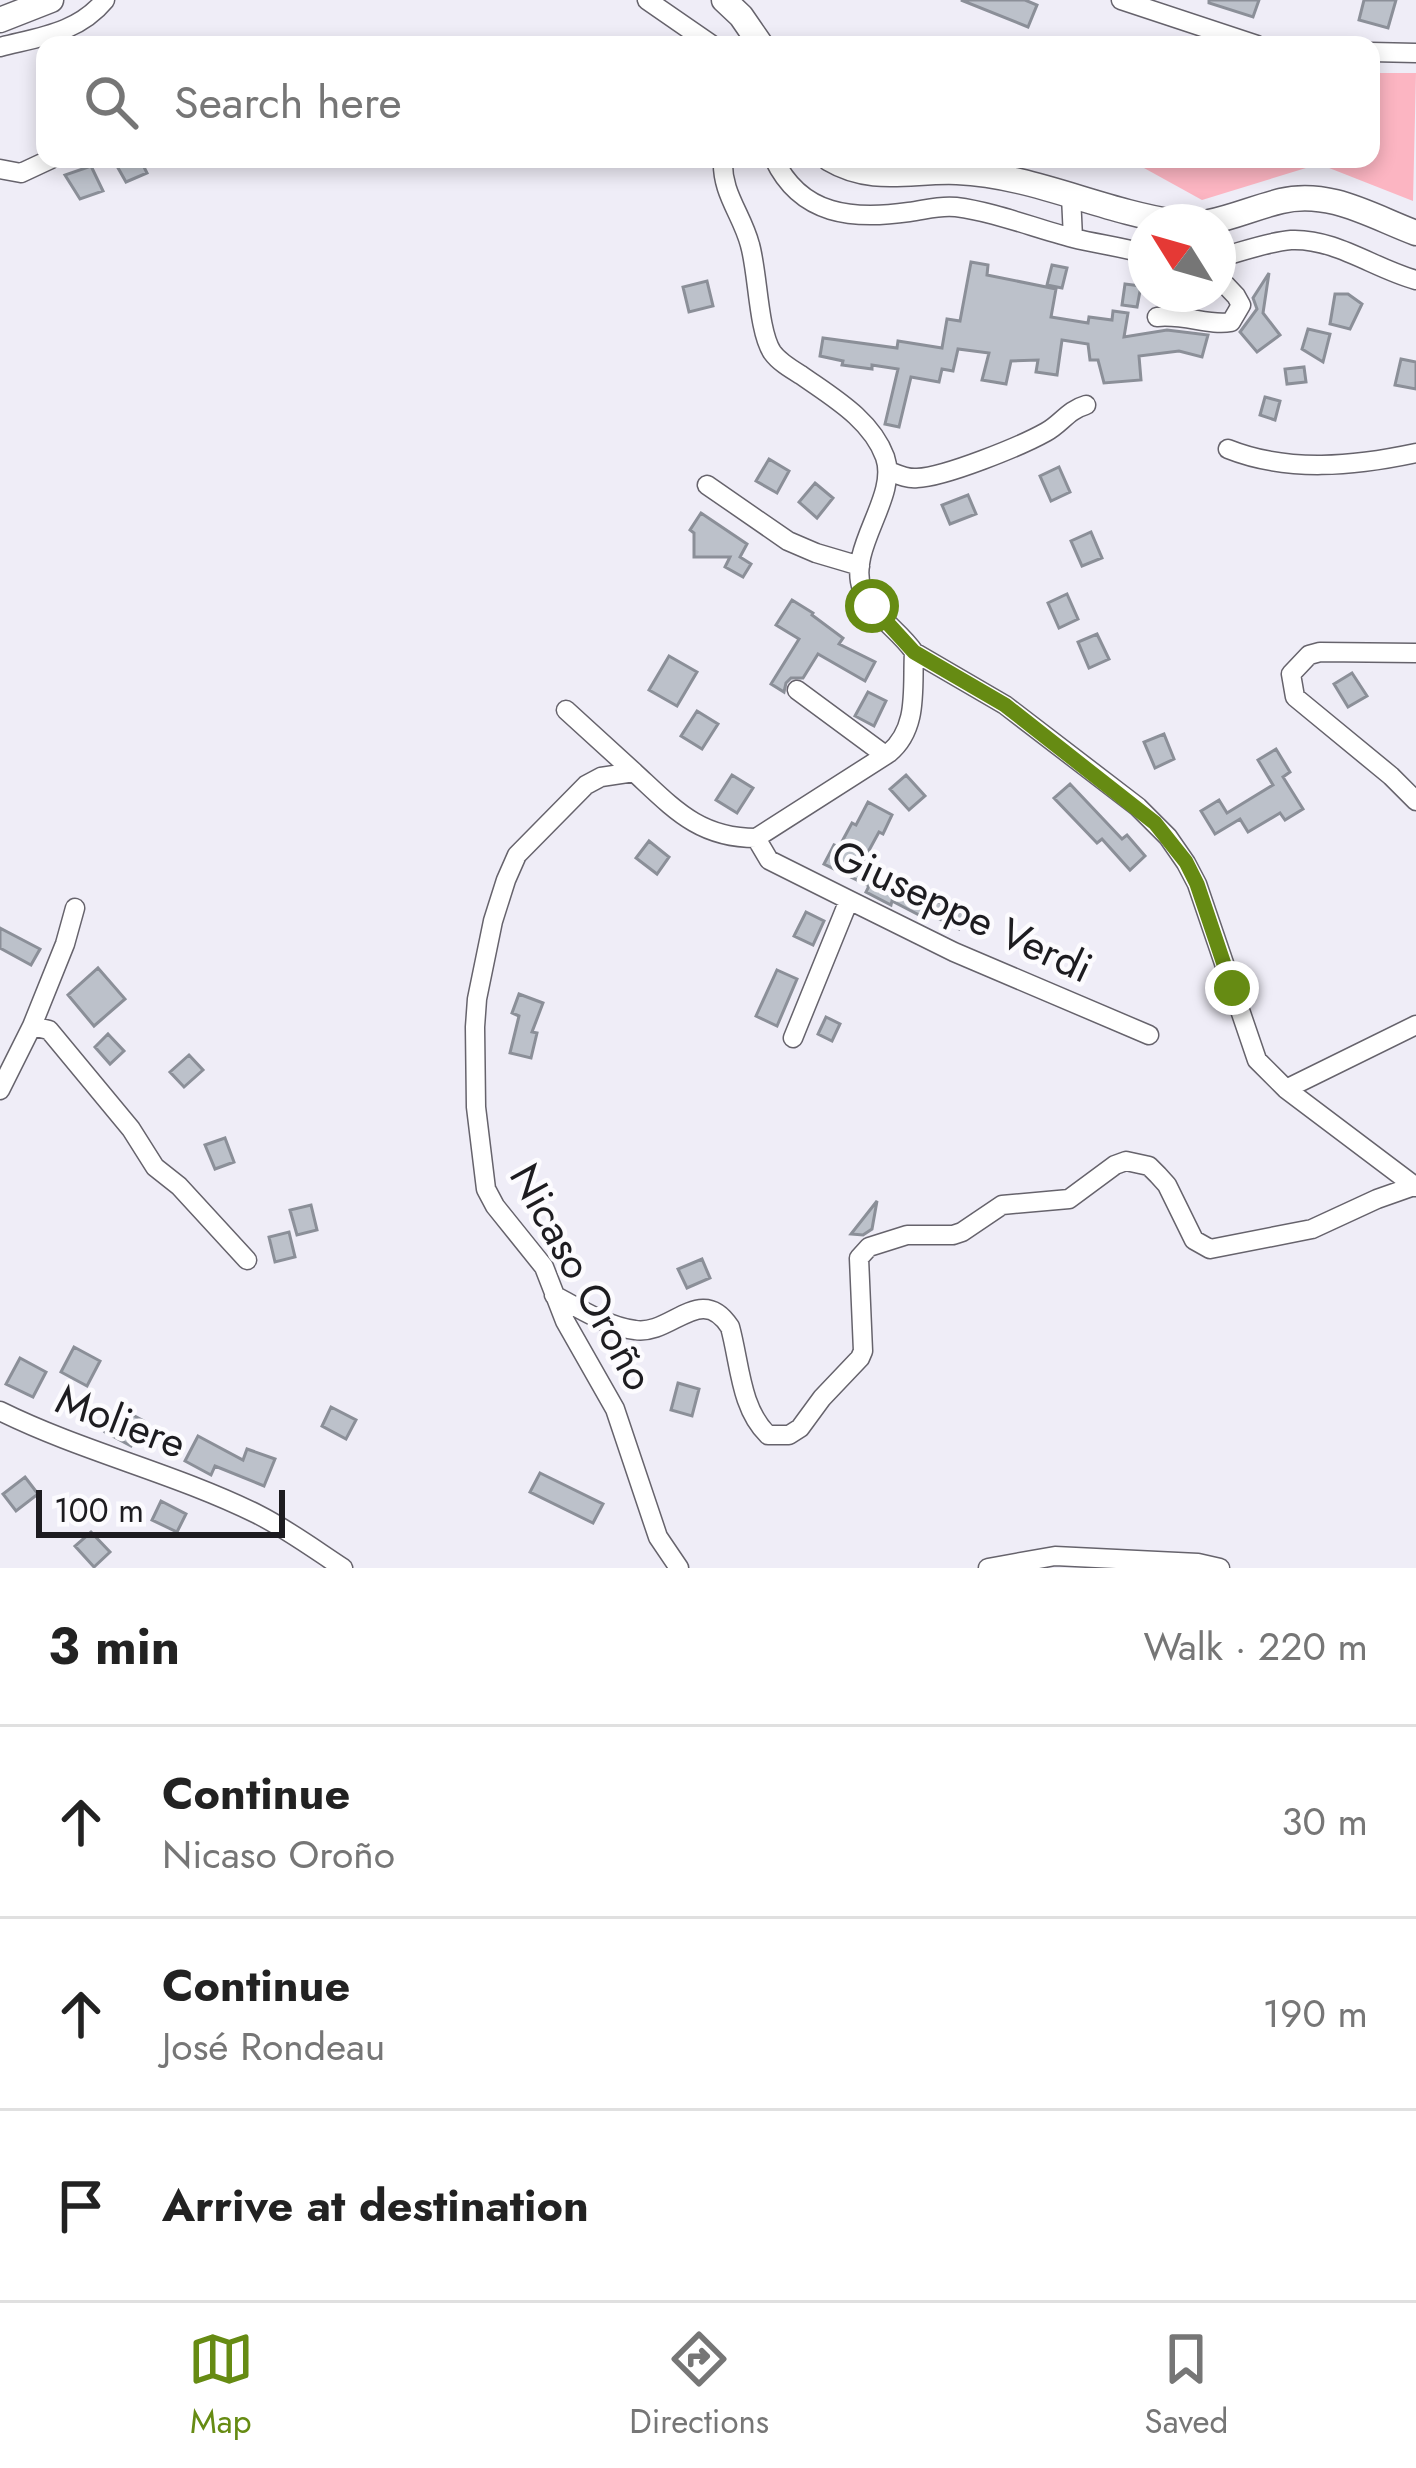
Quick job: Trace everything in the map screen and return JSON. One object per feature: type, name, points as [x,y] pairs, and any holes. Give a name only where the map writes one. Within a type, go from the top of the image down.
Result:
[{"type":"main road","points":[[0,20],[51,0]]},
{"type":"main road","points":[[724,0],[755,36]]},
{"type":"main road","points":[[847,168],[873,175],[961,172],[1000,177],[1128,211]]},
{"type":"main road","points":[[1236,214],[1312,197],[1344,204],[1416,233]]},
{"type":"street","points":[[42,36],[72,28],[106,0]]},
{"type":"street","points":[[647,0],[699,36]]},
{"type":"street","points":[[1124,0],[1230,36]]},
{"type":"street","points":[[0,47],[36,38]]},
{"type":"street","points":[[1380,52],[1416,53]]},
{"type":"street","points":[[0,170],[21,172],[36,166]]},
{"type":"street","points":[[724,168],[726,193],[750,242],[770,349],[854,415],[883,452],[889,472],[860,566],[865,596],[914,652],[1005,705],[1138,807],[1168,837],[1197,884],[1251,1047],[1264,1069],[1415,1187]]},
{"type":"street","points":[[780,168],[806,200],[829,209],[873,216],[940,206],[961,208],[1128,250]]},
{"type":"street","points":[[1071,196],[1073,238]]},
{"type":"street","points":[[1236,253],[1298,240],[1338,249],[1416,280]]},
{"type":"street","points":[[1157,317],[1172,315],[1224,325],[1232,322],[1240,305],[1236,296]]},
{"type":"street","points":[[889,472],[907,478],[940,475],[1037,437],[1086,405]]},
{"type":"street","points":[[1228,449],[1281,463],[1314,465],[1416,453]]},
{"type":"street","points":[[707,485],[788,541],[860,566]]},
{"type":"street","points":[[566,710],[678,812],[706,830],[757,838],[900,744],[911,718],[914,652]]},
{"type":"street","points":[[1416,653],[1321,652],[1309,656],[1291,674],[1295,697],[1416,801]]},
{"type":"street","points":[[797,690],[886,755]]},
{"type":"street","name":"Nicaso Oroño","points":[[634,772],[601,777],[586,785],[517,855],[494,921],[478,999],[476,1107],[486,1189],[538,1256],[565,1321],[615,1409],[658,1537],[679,1568]]},
{"type":"street","name":"Giuseppe Verdi","points":[[757,838],[769,860],[954,952],[1149,1035]]},
{"type":"street","points":[[793,1038],[849,900]]},
{"type":"street","points":[[0,1090],[32,1026],[75,908]]},
{"type":"street","points":[[1286,1089],[1416,1025]]},
{"type":"street","points":[[32,1026],[55,1036],[131,1129],[155,1167],[179,1186],[247,1260]]},
{"type":"street","points":[[554,1295],[630,1330],[663,1325],[699,1308],[724,1318],[754,1418],[768,1435],[789,1435],[800,1428],[863,1351],[859,1258],[869,1247],[907,1235],[953,1235],[1002,1205],[1069,1199],[1126,1161],[1149,1166],[1167,1185],[1194,1240],[1210,1249],[1312,1228],[1415,1187]]},
{"type":"street","name":"Moliere","points":[[0,1411],[235,1504],[343,1568]]},
{"type":"street","points":[[988,1568],[1075,1556],[1220,1568]]},
{"type":"shaded area","points":[[1380,73],[1416,73],[1413,201],[1329,168],[1380,168]]},
{"type":"shaded area","points":[[1144,168],[1306,168],[1202,200]]},
{"type":"building","points":[[961,0],[1025,0],[1037,5],[1028,27]]},
{"type":"building","points":[[1209,0],[1259,0],[1253,17]]},
{"type":"building","points":[[1364,0],[1396,0],[1388,28],[1359,20]]},
{"type":"building","points":[[92,168],[103,191],[80,199],[65,175]]},
{"type":"building","points":[[118,168],[144,168],[147,173],[126,182]]},
{"type":"building","points":[[971,262],[988,265],[987,275],[1056,289],[1051,317],[1088,323],[1089,317],[1112,320],[1113,311],[1128,313],[1124,337],[1167,330],[1208,335],[1202,357],[1179,351],[1139,356],[1141,380],[1104,383],[1098,360],[1090,360],[1088,344],[1062,340],[1057,375],[1036,372],[1038,360],[1011,361],[1006,384],[982,380],[989,353],[958,349],[953,371],[942,369],[939,382],[911,377],[899,427],[885,424],[898,369],[842,365],[843,361],[820,356],[823,338],[897,348],[898,341],[942,348],[947,319],[960,321]]},
{"type":"building","points":[[1052,265],[1067,268],[1062,288],[1047,285]]},
{"type":"building","points":[[1269,273],[1263,313],[1280,335],[1257,352],[1240,332],[1257,309],[1253,298]]},
{"type":"building","points":[[707,281],[713,306],[689,312],[683,287]]},
{"type":"building","points":[[1125,284],[1128,284],[1128,306],[1122,305]]},
{"type":"building","points":[[1335,294],[1348,294],[1362,304],[1350,329],[1330,324]]},
{"type":"building","points":[[1308,329],[1330,334],[1323,362],[1302,349]]},
{"type":"building","points":[[1401,359],[1416,362],[1416,389],[1395,385]]},
{"type":"building","points":[[1304,367],[1306,382],[1287,384],[1285,369]]},
{"type":"building","points":[[1265,397],[1280,401],[1275,420],[1260,415]]},
{"type":"building","points":[[769,459],[789,471],[777,493],[756,481]]},
{"type":"building","points":[[1059,467],[1070,492],[1051,501],[1040,476]]},
{"type":"building","points":[[815,483],[833,498],[817,518],[799,502]]},
{"type":"building","points":[[968,495],[976,514],[950,524],[942,505]]},
{"type":"building","points":[[701,513],[747,544],[740,557],[751,564],[743,577],[725,567],[730,557],[694,557],[690,530]]},
{"type":"building","points":[[1091,532],[1102,558],[1082,566],[1071,541]]},
{"type":"building","points":[[1067,594],[1078,619],[1059,628],[1048,603]]},
{"type":"building","points":[[792,600],[843,638],[839,644],[875,662],[865,681],[818,654],[803,678],[791,678],[784,692],[771,684],[799,639],[776,625]]},
{"type":"building","points":[[1097,634],[1109,659],[1089,668],[1078,642]]},
{"type":"building","points":[[669,656],[697,672],[677,706],[649,690]]},
{"type":"building","points":[[1352,673],[1367,696],[1348,707],[1334,684]]},
{"type":"building","points":[[868,692],[886,701],[874,726],[855,716]]},
{"type":"building","points":[[697,711],[718,724],[702,749],[681,736]]},
{"type":"building","points":[[1164,734],[1174,759],[1155,768],[1144,742]]},
{"type":"building","points":[[1276,749],[1290,772],[1283,777],[1303,809],[1285,820],[1280,813],[1248,832],[1240,819],[1215,834],[1201,811],[1219,800],[1227,813],[1273,785],[1258,760]]},
{"type":"building","points":[[732,775],[753,788],[737,813],[716,800]]},
{"type":"building","points":[[906,775],[925,796],[909,810],[890,789]]},
{"type":"building","points":[[1070,784],[1122,839],[1127,835],[1145,856],[1130,870],[1054,798]]},
{"type":"building","points":[[868,802],[892,815],[861,865],[905,888],[941,903],[944,897],[968,910],[959,929],[924,911],[921,916],[892,901],[891,905],[866,892],[869,886],[824,864]]},
{"type":"building","points":[[649,841],[669,857],[657,874],[636,858]]},
{"type":"building","points":[[806,912],[824,921],[813,945],[794,936]]},
{"type":"building","points":[[0,928],[40,949],[31,965],[0,948]]},
{"type":"building","points":[[98,968],[125,999],[94,1026],[68,995]]},
{"type":"building","points":[[777,970],[797,979],[777,1026],[756,1016]]},
{"type":"building","points":[[519,994],[543,1003],[532,1032],[537,1033],[531,1058],[510,1053],[519,1016],[512,1013]]},
{"type":"building","points":[[826,1017],[840,1024],[832,1041],[818,1034]]},
{"type":"building","points":[[108,1034],[124,1051],[110,1064],[95,1047]]},
{"type":"building","points":[[189,1055],[203,1070],[184,1087],[170,1072]]},
{"type":"building","points":[[225,1138],[234,1162],[215,1169],[205,1145]]},
{"type":"building","points":[[877,1201],[872,1229],[863,1235],[851,1234]]},
{"type":"building","points":[[311,1205],[317,1230],[297,1235],[290,1210]]},
{"type":"building","points":[[289,1232],[295,1257],[275,1262],[269,1237]]},
{"type":"building","points":[[702,1259],[710,1278],[687,1288],[678,1269]]},
{"type":"building","points":[[74,1347],[100,1361],[87,1386],[61,1372]]},
{"type":"building","points":[[20,1358],[46,1372],[33,1397],[6,1384]]},
{"type":"building","points":[[678,1383],[699,1389],[692,1416],[671,1410]]},
{"type":"building","points":[[118,1407],[144,1421],[131,1446],[105,1432]]},
{"type":"building","points":[[331,1407],[356,1420],[346,1439],[322,1426]]},
{"type":"building","points":[[198,1436],[243,1460],[247,1449],[275,1459],[264,1486],[215,1466],[211,1475],[185,1461]]},
{"type":"building","points":[[540,1473],[603,1504],[593,1523],[530,1492]]},
{"type":"building","points":[[25,1477],[38,1494],[16,1511],[3,1494]]},
{"type":"building","points":[[161,1501],[186,1514],[177,1532],[152,1520]]},
{"type":"building","points":[[91,1532],[110,1552],[94,1567],[75,1546]]},
{"type":"route","points":[[872,606],[914,652],[1005,705],[1155,823],[1197,884],[1232,988]]}]
